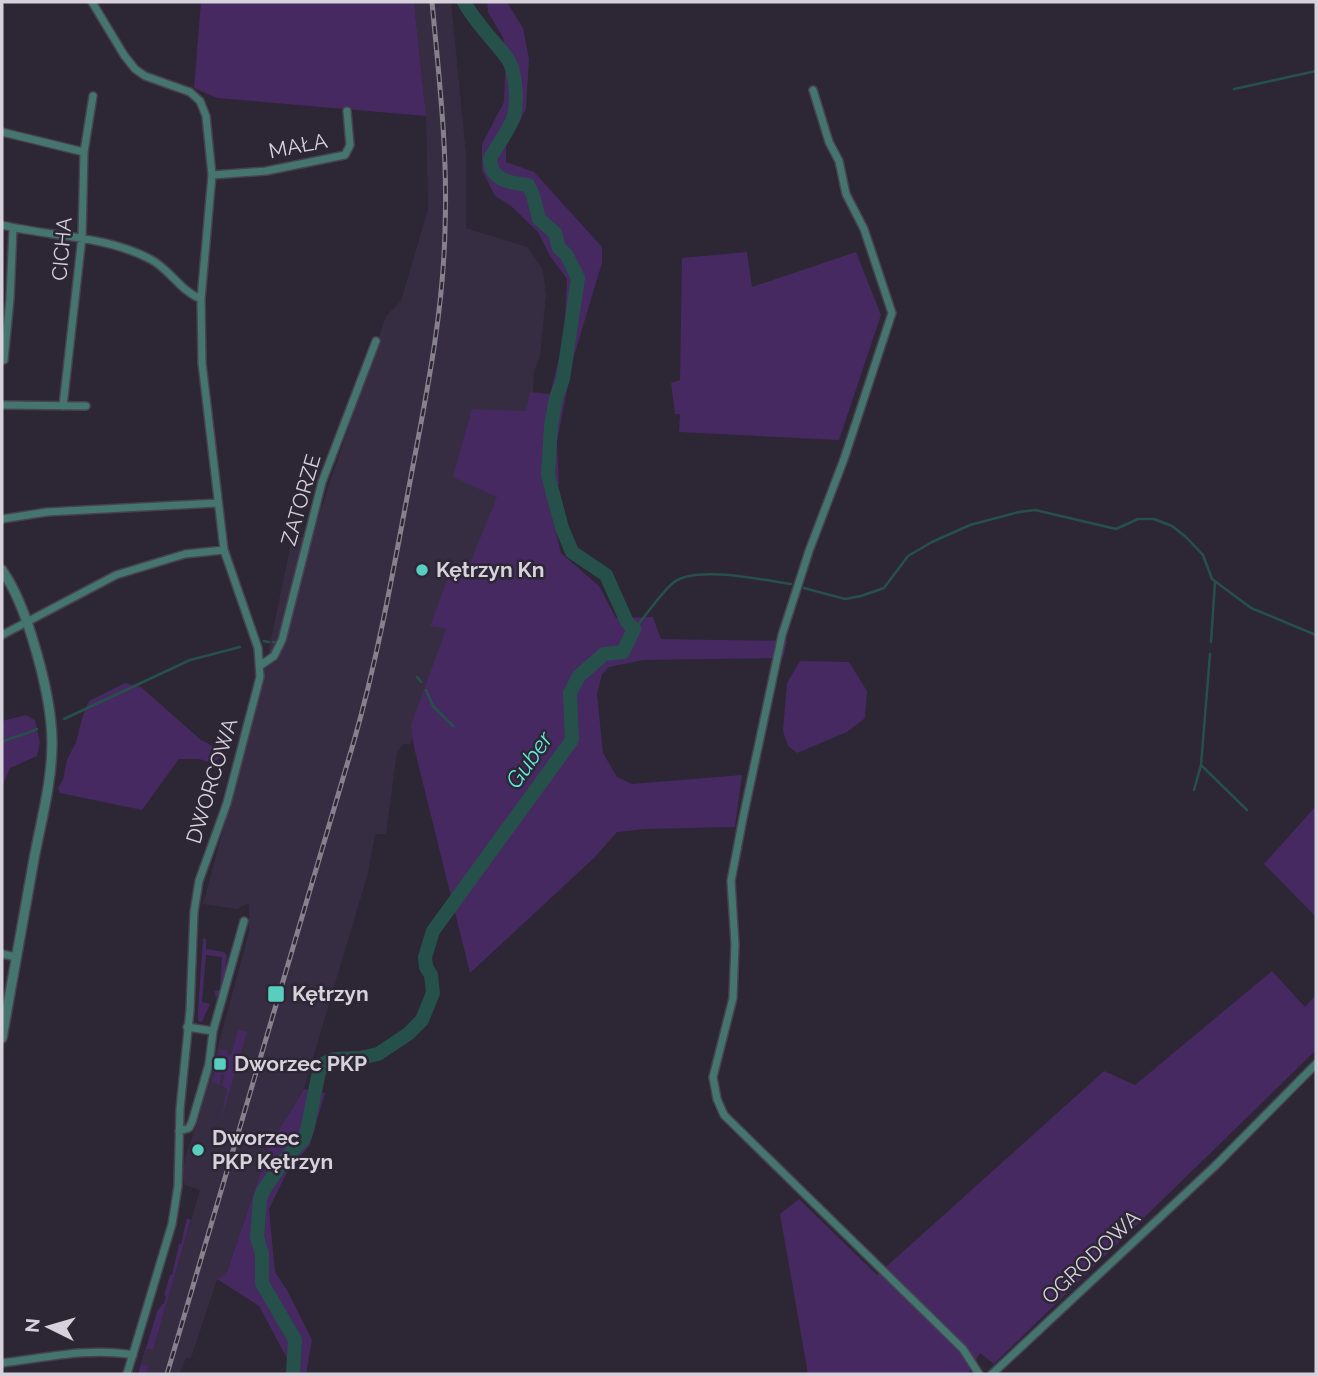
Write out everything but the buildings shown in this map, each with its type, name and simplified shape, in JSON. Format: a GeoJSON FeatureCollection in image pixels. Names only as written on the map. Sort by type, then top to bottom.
{"type":"FeatureCollection","features":[{"type":"Feature","properties":{"kind":"street","name":"DWORCOWA"},"geometry":{"type":"LineString","coordinates":[[92,2],[135,69],[145,76],[186,90],[197,97],[206,116],[212,175],[201,299],[202,363],[224,550],[258,648],[261,665],[227,803],[199,881],[194,912],[193,959],[179,1131],[178,1186],[174,1214],[127,1374]]}},
{"type":"Feature","properties":{"kind":"street"},"geometry":{"type":"LineString","coordinates":[[813,90],[829,142],[839,161],[846,194],[864,229],[892,313],[782,635],[731,881],[735,944],[733,998],[713,1077],[717,1099],[724,1115],[963,1349],[979,1374]]}},
{"type":"Feature","properties":{"kind":"street","name":"CICHA"},"geometry":{"type":"LineString","coordinates":[[63,406],[82,237],[84,152],[93,96]]}},
{"type":"Feature","properties":{"kind":"street","name":"MAŁA"},"geometry":{"type":"LineString","coordinates":[[212,175],[266,171],[345,155],[350,145],[347,111]]}},
{"type":"Feature","properties":{"kind":"street"},"geometry":{"type":"LineString","coordinates":[[2,132],[84,152]]}},
{"type":"Feature","properties":{"kind":"street"},"geometry":{"type":"LineString","coordinates":[[2,225],[82,237],[152,259],[166,269],[189,294],[201,299]]}},
{"type":"Feature","properties":{"kind":"street"},"geometry":{"type":"LineString","coordinates":[[4,360],[13,228]]}},
{"type":"Feature","properties":{"kind":"street","name":"ZATORZE"},"geometry":{"type":"LineString","coordinates":[[261,665],[274,656],[282,640],[322,482],[376,341]]}},
{"type":"Feature","properties":{"kind":"street"},"geometry":{"type":"LineString","coordinates":[[4,405],[86,406]]}},
{"type":"Feature","properties":{"kind":"street"},"geometry":{"type":"LineString","coordinates":[[2,519],[72,510],[218,503]]}},
{"type":"Feature","properties":{"kind":"street"},"geometry":{"type":"LineString","coordinates":[[2,635],[116,575],[184,554],[224,550]]}},
{"type":"Feature","properties":{"kind":"street"},"geometry":{"type":"LineString","coordinates":[[2,570],[15,593],[26,622],[48,705],[52,745],[44,808],[2,1038]]}},
{"type":"Feature","properties":{"kind":"street"},"geometry":{"type":"LineString","coordinates":[[179,1131],[189,1128],[192,1122],[209,1065],[213,1031],[244,921]]}},
{"type":"Feature","properties":{"kind":"street"},"geometry":{"type":"LineString","coordinates":[[2,954],[16,957]]}},
{"type":"Feature","properties":{"kind":"street"},"geometry":{"type":"LineString","coordinates":[[187,1027],[213,1031]]}},
{"type":"Feature","properties":{"kind":"street","name":"OGRODOWA"},"geometry":{"type":"LineString","coordinates":[[992,1374],[1215,1166],[1316,1064]]}},
{"type":"Feature","properties":{"kind":"street"},"geometry":{"type":"LineString","coordinates":[[2,1363],[80,1353],[120,1352],[133,1355]]}},
{"type":"Feature","properties":{"kind":"shaded area"},"geometry":{"type":"Polygon","coordinates":[[[201,2],[414,2],[426,116],[217,98],[194,88],[201,2]]]}},
{"type":"Feature","properties":{"kind":"shaded area"},"geometry":{"type":"Polygon","coordinates":[[[414,2],[451,2],[466,154],[466,228],[527,247],[543,270],[546,295],[540,356],[534,371],[529,470],[410,744],[403,744],[397,752],[386,834],[375,834],[368,873],[304,1088],[270,1144],[226,1275],[217,1280],[191,1358],[186,1358],[179,1374],[146,1374],[149,1367],[142,1365],[147,1349],[153,1350],[200,1190],[185,1185],[182,1174],[249,932],[249,903],[237,909],[203,904],[260,693],[292,538],[312,536],[386,316],[401,301],[428,209],[426,116],[414,2]]]}},
{"type":"Feature","properties":{"kind":"shaded area"},"geometry":{"type":"Polygon","coordinates":[[[487,2],[507,2],[523,28],[529,59],[526,109],[506,139],[506,162],[534,172],[602,247],[602,263],[573,359],[557,442],[559,484],[545,489],[561,553],[599,586],[616,618],[653,617],[661,639],[787,641],[783,658],[643,660],[609,667],[602,674],[597,694],[603,753],[617,777],[632,784],[742,775],[735,827],[617,832],[594,858],[470,973],[414,747],[411,725],[446,629],[430,626],[452,567],[466,573],[497,497],[453,477],[472,409],[526,411],[530,392],[550,394],[564,338],[567,279],[550,256],[538,232],[511,206],[495,196],[482,170],[482,144],[504,102],[506,53],[503,38],[488,12],[487,2]]]}},
{"type":"Feature","properties":{"kind":"shaded area"},"geometry":{"type":"Polygon","coordinates":[[[747,252],[752,287],[856,252],[881,315],[839,440],[679,432],[680,414],[675,414],[671,383],[680,380],[682,258],[747,252]]]}},
{"type":"Feature","properties":{"kind":"shaded area"},"geometry":{"type":"Polygon","coordinates":[[[800,661],[849,662],[867,691],[865,718],[847,732],[797,753],[788,746],[783,731],[787,683],[800,661]]]}},
{"type":"Feature","properties":{"kind":"shaded area"},"geometry":{"type":"Polygon","coordinates":[[[125,683],[141,687],[201,740],[218,749],[221,757],[212,763],[199,759],[179,759],[142,810],[60,793],[58,788],[89,701],[125,683]]]}},
{"type":"Feature","properties":{"kind":"shaded area"},"geometry":{"type":"Polygon","coordinates":[[[26,715],[35,720],[40,743],[37,756],[10,768],[2,787],[2,721],[26,715]]]}},
{"type":"Feature","properties":{"kind":"shaded area"},"geometry":{"type":"Polygon","coordinates":[[[1316,806],[1316,917],[1264,864],[1316,806]]]}},
{"type":"Feature","properties":{"kind":"shaded area"},"geometry":{"type":"Polygon","coordinates":[[[203,938],[206,939],[206,949],[224,952],[227,956],[223,984],[219,994],[216,998],[214,991],[220,990],[222,957],[206,955],[202,1002],[210,1004],[202,1022],[198,1021],[198,1010],[203,938]]]}},
{"type":"Feature","properties":{"kind":"shaded area"},"geometry":{"type":"Polygon","coordinates":[[[1272,971],[1305,1007],[1316,995],[1316,1050],[994,1364],[980,1353],[968,1374],[808,1374],[780,1214],[799,1199],[877,1275],[1104,1071],[1135,1085],[1272,971]]]}},
{"type":"Feature","properties":{"kind":"shaded area"},"geometry":{"type":"Polygon","coordinates":[[[238,1030],[247,1032],[221,1120],[227,1089],[222,1086],[225,1074],[221,1074],[220,1085],[212,1082],[216,1067],[221,1067],[219,1050],[228,1050],[227,1054],[231,1055],[238,1030]]]}},
{"type":"Feature","properties":{"kind":"shaded area"},"geometry":{"type":"Polygon","coordinates":[[[304,1089],[325,1093],[310,1145],[287,1172],[269,1209],[275,1272],[312,1340],[306,1374],[286,1374],[289,1362],[259,1306],[217,1279],[226,1275],[270,1144],[304,1089]]]}},
{"type":"Feature","properties":{"kind":"shaded area"},"geometry":{"type":"Polygon","coordinates":[[[187,1218],[191,1220],[153,1350],[147,1349],[142,1364],[149,1367],[146,1374],[138,1374],[157,1312],[164,1304],[164,1295],[187,1218]]]}},
{"type":"Feature","properties":{"kind":"waterway","name":"Guber"},"geometry":{"type":"LineString","coordinates":[[293,1374],[295,1340],[262,1283],[262,1254],[257,1237],[263,1191],[284,1160],[303,1140],[319,1072],[325,1063],[334,1059],[378,1054],[408,1034],[422,1020],[433,993],[425,957],[433,931],[572,740],[570,693],[579,676],[604,654],[623,652],[634,629],[627,622],[606,575],[572,552],[562,528],[548,475],[551,426],[563,379],[578,278],[566,254],[559,248],[555,233],[539,219],[528,185],[502,179],[493,172],[490,159],[514,116],[514,78],[507,58],[464,2]]}},
{"type":"Feature","properties":{"kind":"waterway"},"geometry":{"type":"LineString","coordinates":[[1234,89],[1316,71]]}},
{"type":"Feature","properties":{"kind":"waterway"},"geometry":{"type":"LineString","coordinates":[[804,588],[845,599],[884,588],[908,556],[932,542],[970,525],[1019,512],[1035,510],[1116,529],[1138,519],[1154,519],[1172,526],[1186,537],[1203,555],[1212,579],[1251,608],[1316,635]]}},
{"type":"Feature","properties":{"kind":"waterway"},"geometry":{"type":"LineString","coordinates":[[634,629],[668,588],[683,578],[712,574],[791,584]]}},
{"type":"Feature","properties":{"kind":"waterway"},"geometry":{"type":"LineString","coordinates":[[1211,642],[1215,582]]}},
{"type":"Feature","properties":{"kind":"waterway"},"geometry":{"type":"LineString","coordinates":[[264,641],[269,642]]}},
{"type":"Feature","properties":{"kind":"waterway"},"geometry":{"type":"LineString","coordinates":[[64,719],[190,660],[240,647]]}},
{"type":"Feature","properties":{"kind":"waterway"},"geometry":{"type":"LineString","coordinates":[[1194,790],[1201,765],[1210,654]]}},
{"type":"Feature","properties":{"kind":"waterway"},"geometry":{"type":"LineString","coordinates":[[417,677],[421,682]]}},
{"type":"Feature","properties":{"kind":"waterway"},"geometry":{"type":"LineString","coordinates":[[426,690],[433,706],[453,726]]}},
{"type":"Feature","properties":{"kind":"waterway"},"geometry":{"type":"LineString","coordinates":[[2,742],[37,729]]}},
{"type":"Feature","properties":{"kind":"waterway"},"geometry":{"type":"LineString","coordinates":[[1202,766],[1247,810]]}},
{"type":"Feature","properties":{"kind":"railway"},"geometry":{"type":"LineString","coordinates":[[167,1374],[354,741],[391,583],[432,359],[444,262],[444,144],[432,2]]}},
{"type":"Feature","properties":{"kind":"place","name":"Kętrzyn Kn"},"geometry":{"type":"Point","coordinates":[422,570]}},
{"type":"Feature","properties":{"kind":"place","name":"Kętrzyn"},"geometry":{"type":"Point","coordinates":[276,994]}},
{"type":"Feature","properties":{"kind":"place","name":"Dworzec PKP"},"geometry":{"type":"Point","coordinates":[220,1064]}},
{"type":"Feature","properties":{"kind":"place","name":"Dworzec PKP Kętrzyn"},"geometry":{"type":"Point","coordinates":[198,1150]}}]}
